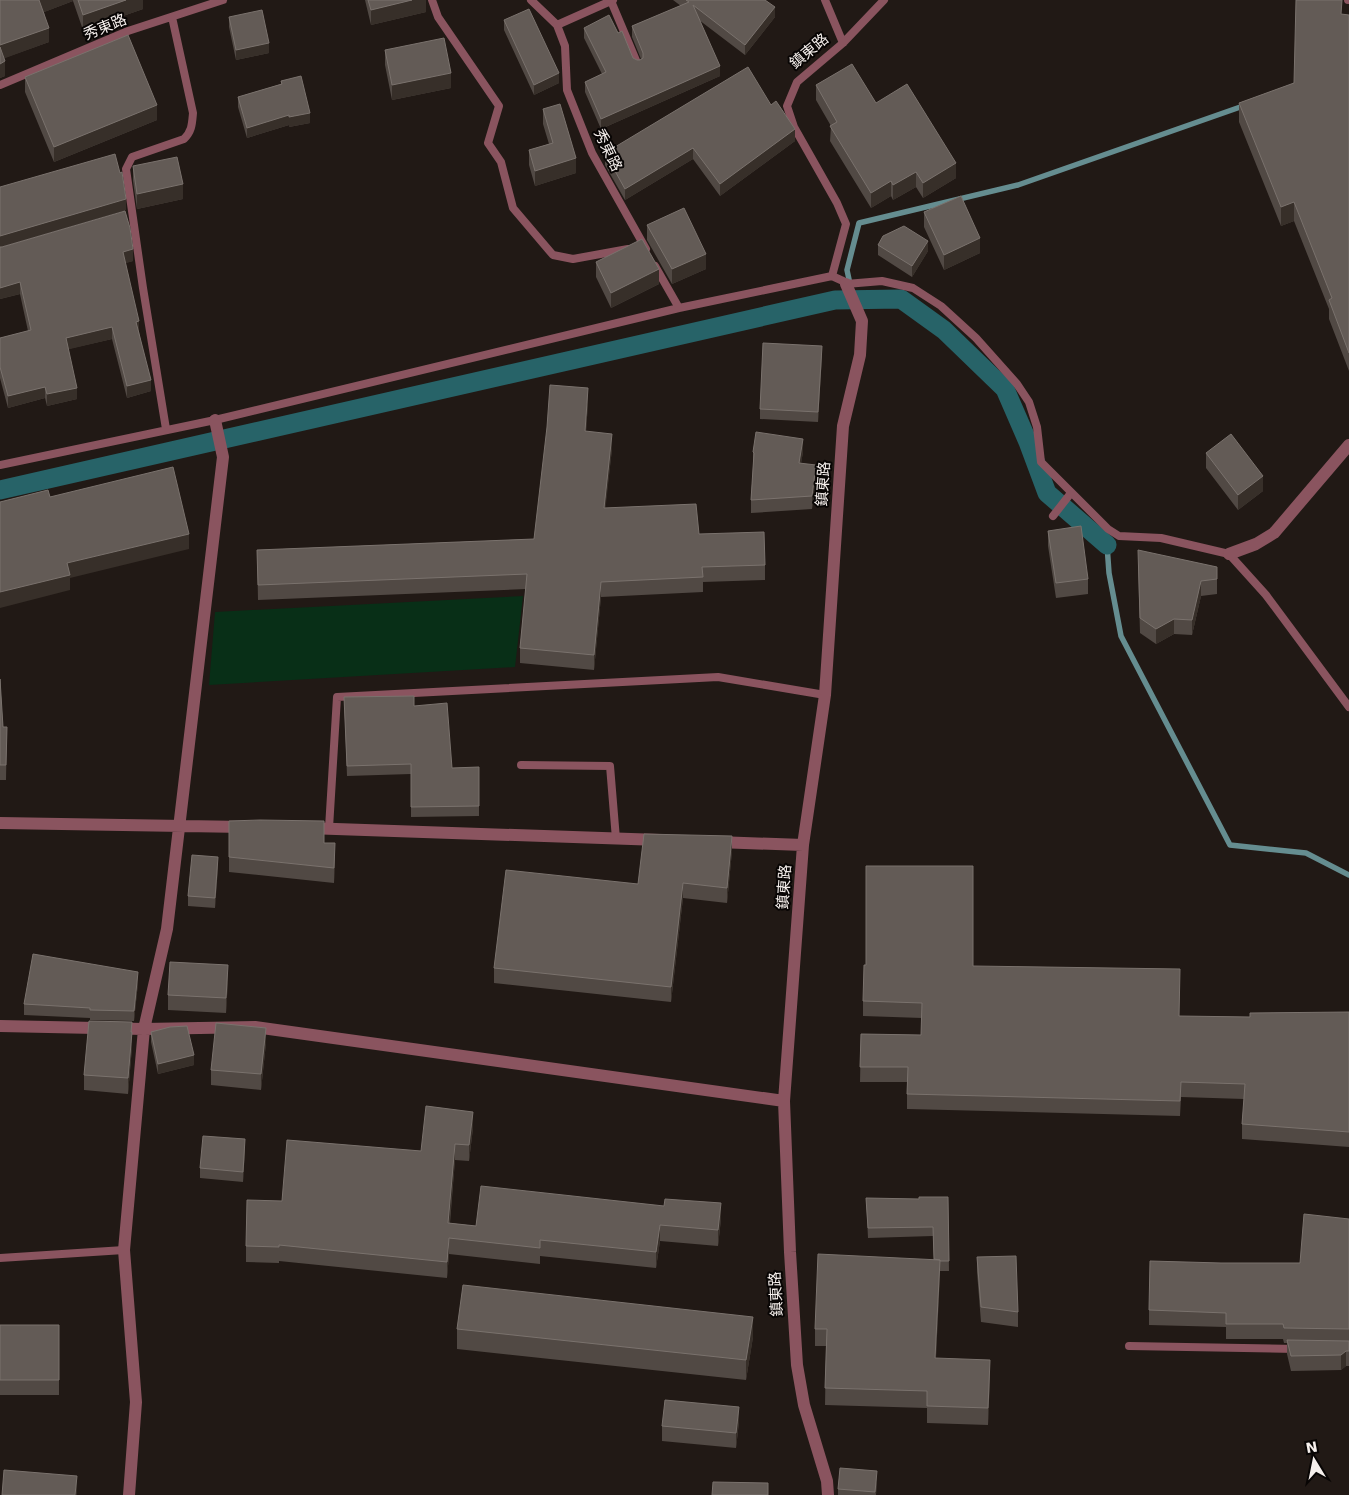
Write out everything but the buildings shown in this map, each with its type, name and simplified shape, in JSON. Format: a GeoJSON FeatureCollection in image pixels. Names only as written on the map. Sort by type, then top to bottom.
{"type":"FeatureCollection","features":[{"type":"Feature","properties":{"kind":"street","name":"鎮東路"},"geometry":{"type":"LineString","coordinates":[[828,1495],[827,1481],[804,1405],[796,1365],[784,1101],[803,845],[825,694],[843,426],[860,355],[862,321],[846,284]]}},
{"type":"Feature","properties":{"kind":"street"},"geometry":{"type":"LineString","coordinates":[[129,1495],[136,1402],[124,1250],[144,1029],[168,929],[223,458],[215,420]]}},
{"type":"Feature","properties":{"kind":"street"},"geometry":{"type":"LineString","coordinates":[[1229,554],[1256,544],[1274,532],[1349,445]]}},
{"type":"Feature","properties":{"kind":"street"},"geometry":{"type":"LineString","coordinates":[[0,823],[259,827]]}},
{"type":"Feature","properties":{"kind":"street"},"geometry":{"type":"LineString","coordinates":[[299,828],[675,841]]}},
{"type":"Feature","properties":{"kind":"street"},"geometry":{"type":"LineString","coordinates":[[705,842],[803,845]]}},
{"type":"Feature","properties":{"kind":"street"},"geometry":{"type":"LineString","coordinates":[[0,1026],[144,1029],[255,1028],[784,1101]]}},
{"type":"Feature","properties":{"kind":"lane","name":"秀東路"},"geometry":{"type":"LineString","coordinates":[[0,85],[128,31],[222,0]]}},
{"type":"Feature","properties":{"kind":"lane"},"geometry":{"type":"LineString","coordinates":[[432,0],[438,17],[499,106],[488,143],[501,162],[513,208],[553,255],[573,259],[644,246]]}},
{"type":"Feature","properties":{"kind":"lane","name":"秀東路"},"geometry":{"type":"LineString","coordinates":[[531,0],[557,25],[565,46],[567,90],[592,153],[649,254]]}},
{"type":"Feature","properties":{"kind":"lane"},"geometry":{"type":"LineString","coordinates":[[557,25],[612,0],[638,64]]}},
{"type":"Feature","properties":{"kind":"lane"},"geometry":{"type":"LineString","coordinates":[[825,0],[843,43]]}},
{"type":"Feature","properties":{"kind":"lane","name":"鎮東路"},"geometry":{"type":"LineString","coordinates":[[832,276],[846,224],[837,203],[794,127],[787,106],[797,82],[843,43],[884,0]]}},
{"type":"Feature","properties":{"kind":"lane"},"geometry":{"type":"LineString","coordinates":[[166,429],[126,169],[132,157],[184,139],[189,134],[192,126],[193,113],[172,17]]}},
{"type":"Feature","properties":{"kind":"lane"},"geometry":{"type":"LineString","coordinates":[[122,217],[132,214]]}},
{"type":"Feature","properties":{"kind":"lane"},"geometry":{"type":"LineString","coordinates":[[653,262],[679,308]]}},
{"type":"Feature","properties":{"kind":"lane"},"geometry":{"type":"LineString","coordinates":[[0,465],[215,420],[679,308],[832,276],[846,284],[882,281],[913,288],[941,306],[976,338],[1017,384],[1029,402],[1037,427],[1042,462],[1108,529],[1119,536],[1160,538],[1229,554],[1266,595],[1349,707]]}},
{"type":"Feature","properties":{"kind":"lane"},"geometry":{"type":"LineString","coordinates":[[1053,516],[1071,493]]}},
{"type":"Feature","properties":{"kind":"lane"},"geometry":{"type":"LineString","coordinates":[[329,828],[337,697],[718,677],[825,694]]}},
{"type":"Feature","properties":{"kind":"lane"},"geometry":{"type":"LineString","coordinates":[[521,764],[610,766],[616,839]]}},
{"type":"Feature","properties":{"kind":"lane"},"geometry":{"type":"LineString","coordinates":[[0,1258],[124,1250]]}},
{"type":"Feature","properties":{"kind":"lane"},"geometry":{"type":"LineString","coordinates":[[1129,1346],[1309,1349]]}},
{"type":"Feature","properties":{"kind":"green space"},"geometry":{"type":"Polygon","coordinates":[[[523,596],[515,667],[209,685],[215,612],[523,596]]]}},
{"type":"Feature","properties":{"kind":"waterway"},"geometry":{"type":"LineString","coordinates":[[850,284],[847,270],[859,223],[1018,185],[1246,105]]}},
{"type":"Feature","properties":{"kind":"waterway"},"geometry":{"type":"LineString","coordinates":[[0,490],[835,300],[901,299],[944,330],[1005,389],[1047,493],[1107,545]]}},
{"type":"Feature","properties":{"kind":"waterway"},"geometry":{"type":"LineString","coordinates":[[1107,545],[1109,573],[1121,636],[1230,845],[1306,853],[1349,875]]}}]}
